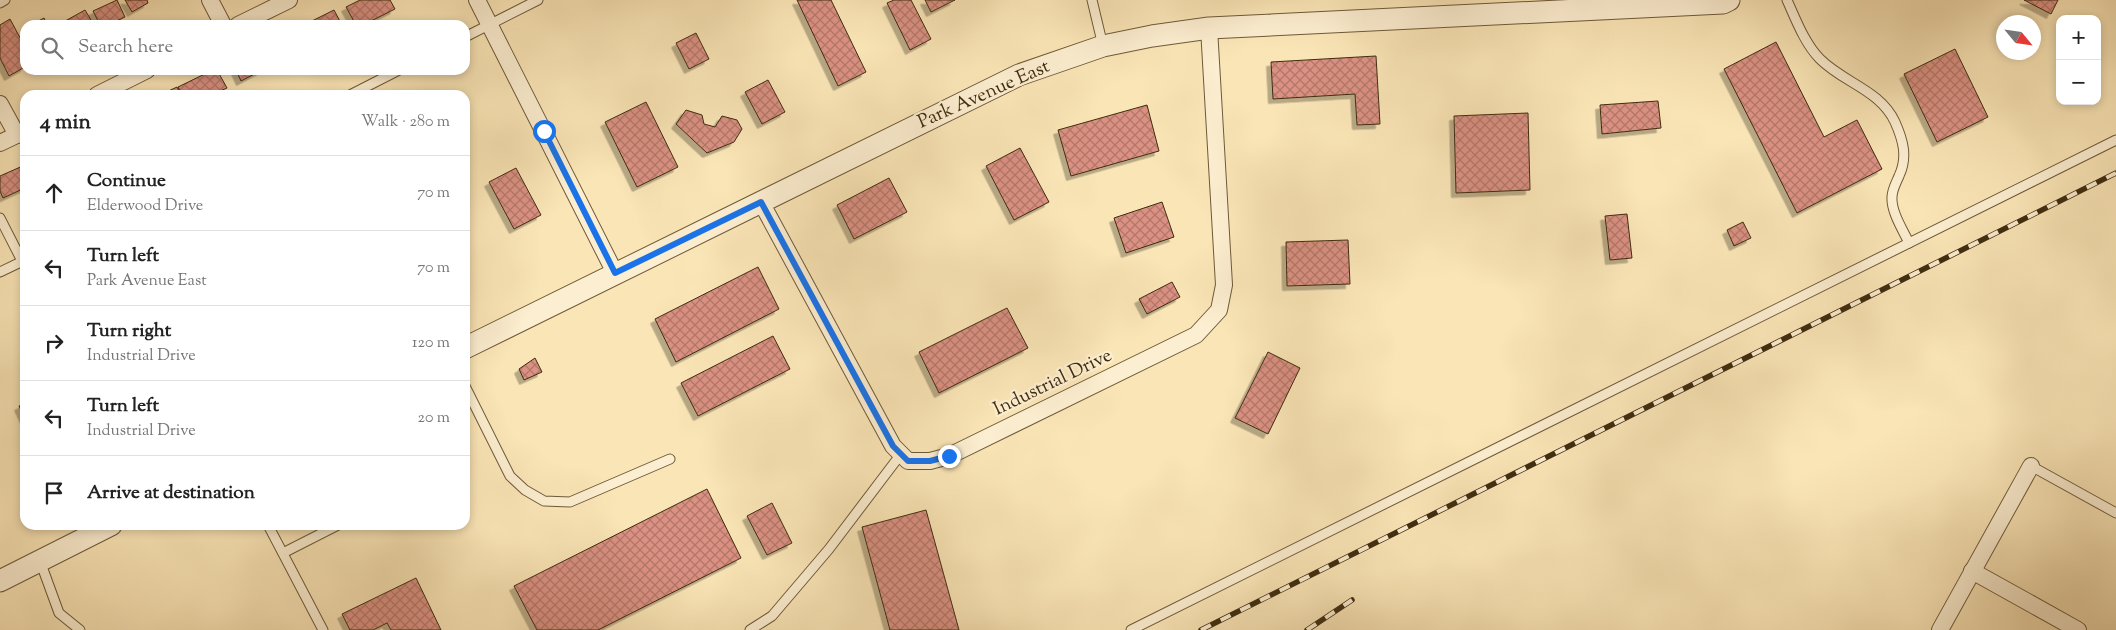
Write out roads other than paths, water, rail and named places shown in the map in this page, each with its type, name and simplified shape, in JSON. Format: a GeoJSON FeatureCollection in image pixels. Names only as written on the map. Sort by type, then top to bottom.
{"type":"FeatureCollection","features":[{"type":"Feature","properties":{"kind":"street"},"geometry":{"type":"LineString","coordinates":[[210,0],[220,20]]}},
{"type":"Feature","properties":{"kind":"street"},"geometry":{"type":"LineString","coordinates":[[248,20],[289,0]]}},
{"type":"Feature","properties":{"kind":"street"},"geometry":{"type":"LineString","coordinates":[[477,0],[615,273]]}},
{"type":"Feature","properties":{"kind":"street","name":"Park Avenue East"},"geometry":{"type":"LineString","coordinates":[[470,346],[1019,75],[1103,46],[1152,36],[1209,28],[1723,3],[1729,0]]}},
{"type":"Feature","properties":{"kind":"street","name":"Industrial Drive"},"geometry":{"type":"LineString","coordinates":[[901,454],[908,461],[930,461],[949,456],[1196,335],[1219,310],[1224,285],[1209,28]]}},
{"type":"Feature","properties":{"kind":"street"},"geometry":{"type":"LineString","coordinates":[[107,90],[137,75]]}},
{"type":"Feature","properties":{"kind":"street"},"geometry":{"type":"LineString","coordinates":[[0,104],[20,132]]}},
{"type":"Feature","properties":{"kind":"street"},"geometry":{"type":"LineString","coordinates":[[0,143],[20,133]]}},
{"type":"Feature","properties":{"kind":"street"},"geometry":{"type":"LineString","coordinates":[[761,202],[893,446],[901,454]]}},
{"type":"Feature","properties":{"kind":"street"},"geometry":{"type":"LineString","coordinates":[[1940,630],[2031,466]]}},
{"type":"Feature","properties":{"kind":"street"},"geometry":{"type":"LineString","coordinates":[[0,581],[101,530]]}},
{"type":"Feature","properties":{"kind":"street"},"geometry":{"type":"LineString","coordinates":[[1972,571],[2078,630]]}},
{"type":"Feature","properties":{"kind":"lane"},"geometry":{"type":"LineString","coordinates":[[0,3],[6,0]]}},
{"type":"Feature","properties":{"kind":"lane"},"geometry":{"type":"LineString","coordinates":[[470,34],[538,0]]}},
{"type":"Feature","properties":{"kind":"lane"},"geometry":{"type":"LineString","coordinates":[[1092,0],[1103,46]]}},
{"type":"Feature","properties":{"kind":"lane"},"geometry":{"type":"LineString","coordinates":[[1787,0],[1799,27],[1820,59],[1840,76],[1883,102],[1894,120],[1904,146],[1904,166],[1891,195],[1892,203],[1909,243]]}},
{"type":"Feature","properties":{"kind":"lane"},"geometry":{"type":"LineString","coordinates":[[360,90],[389,75]]}},
{"type":"Feature","properties":{"kind":"lane"},"geometry":{"type":"LineString","coordinates":[[1131,630],[2116,140]]}},
{"type":"Feature","properties":{"kind":"lane"},"geometry":{"type":"LineString","coordinates":[[0,218],[20,255]]}},
{"type":"Feature","properties":{"kind":"lane"},"geometry":{"type":"LineString","coordinates":[[0,272],[20,262]]}},
{"type":"Feature","properties":{"kind":"lane"},"geometry":{"type":"LineString","coordinates":[[470,396],[510,476],[525,490],[544,501],[570,502],[670,458]]}},
{"type":"Feature","properties":{"kind":"lane"},"geometry":{"type":"LineString","coordinates":[[750,630],[772,616],[779,609],[829,549],[901,454]]}},
{"type":"Feature","properties":{"kind":"lane"},"geometry":{"type":"LineString","coordinates":[[2031,466],[2116,512]]}},
{"type":"Feature","properties":{"kind":"lane"},"geometry":{"type":"LineString","coordinates":[[271,530],[322,630]]}},
{"type":"Feature","properties":{"kind":"lane"},"geometry":{"type":"LineString","coordinates":[[283,553],[328,530]]}},
{"type":"Feature","properties":{"kind":"lane"},"geometry":{"type":"LineString","coordinates":[[40,560],[59,613],[80,630]]}},
{"type":"Feature","properties":{"kind":"railway"},"geometry":{"type":"LineString","coordinates":[[1201,630],[2116,173]]}},
{"type":"Feature","properties":{"kind":"railway"},"geometry":{"type":"LineString","coordinates":[[1307,630],[1352,600]]}}]}
